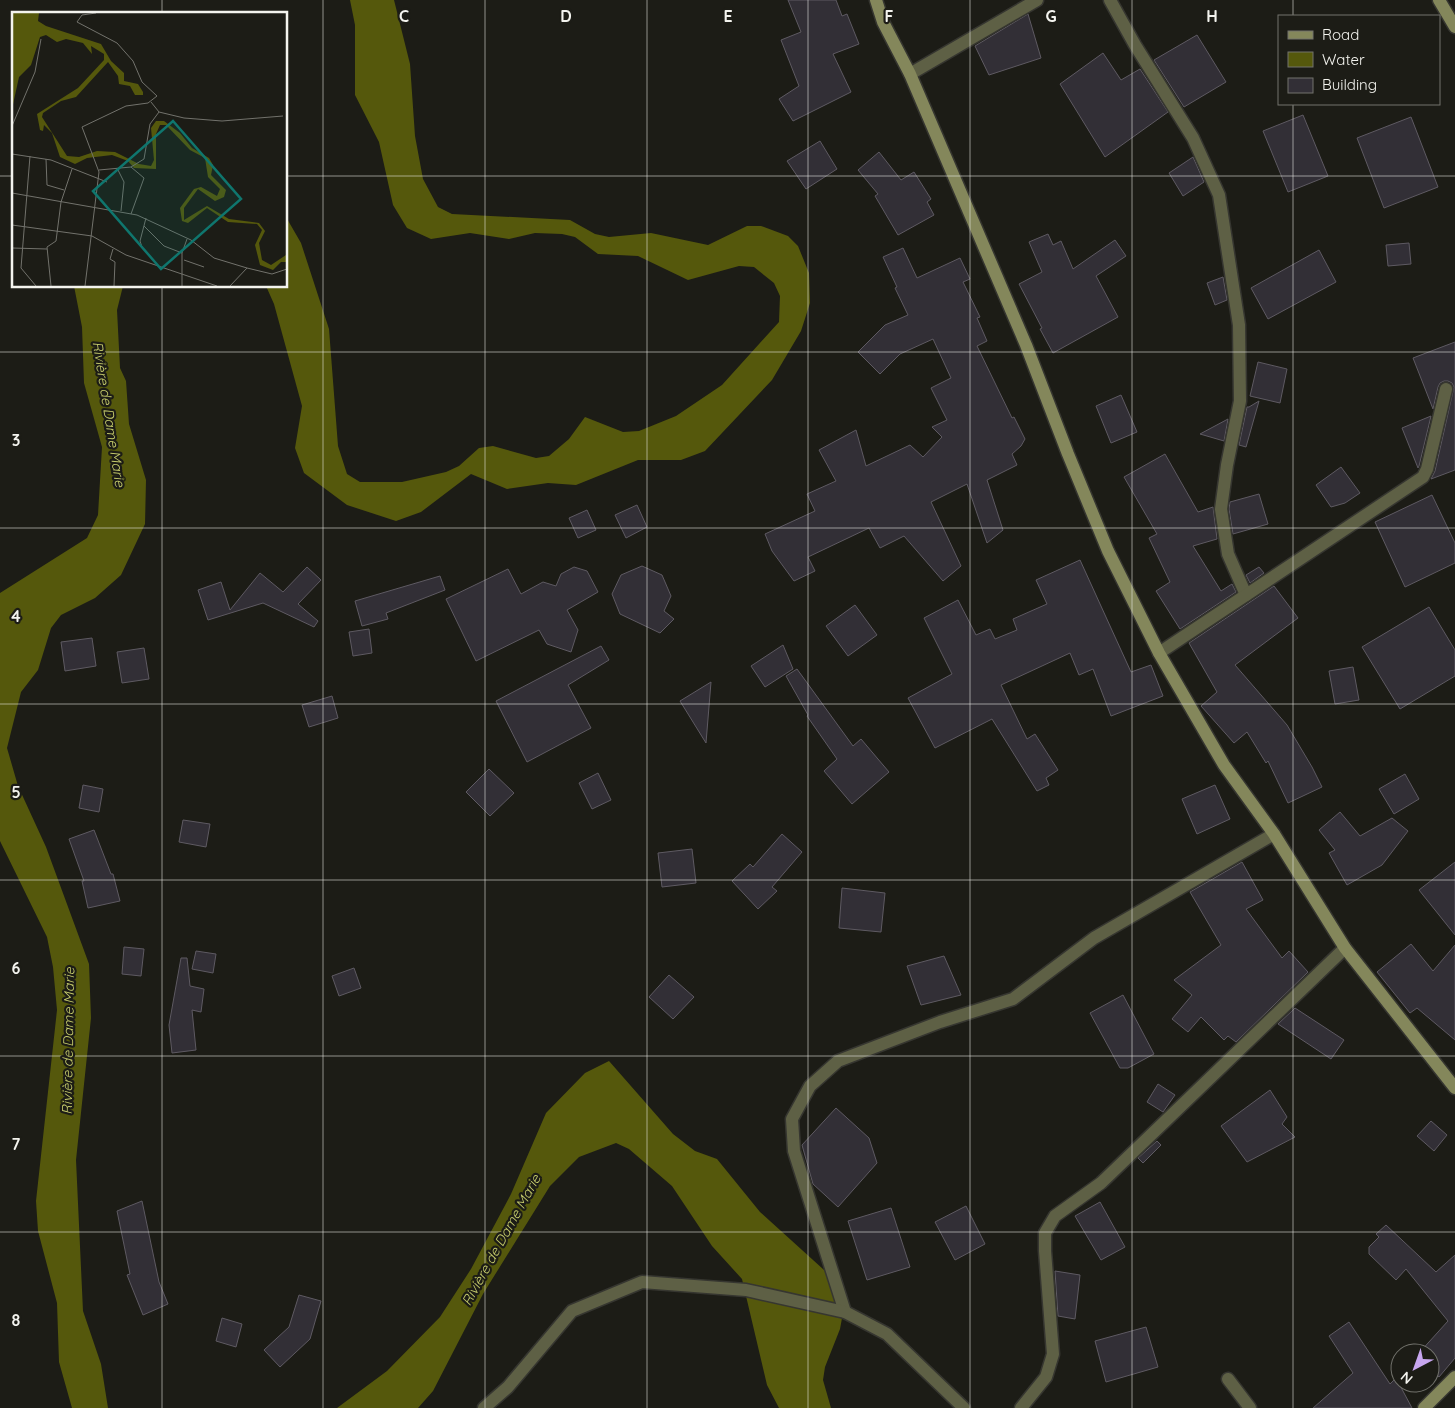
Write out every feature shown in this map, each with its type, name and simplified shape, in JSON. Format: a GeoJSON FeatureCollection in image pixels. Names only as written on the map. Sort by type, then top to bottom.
{"type":"FeatureCollection","features":[{"type":"Feature","properties":{"kind":"street"},"geometry":{"type":"LineString","coordinates":[[876,0],[883,22],[910,74],[1026,345],[1108,551],[1159,653],[1224,765],[1274,834],[1345,948],[1455,1088]]}},
{"type":"Feature","properties":{"kind":"street"},"geometry":{"type":"LineString","coordinates":[[910,74],[1037,0]]}},
{"type":"Feature","properties":{"kind":"street"},"geometry":{"type":"LineString","coordinates":[[1110,0],[1135,45],[1193,138],[1219,195],[1239,325],[1240,401],[1227,465],[1221,508],[1228,554],[1246,595]]}},
{"type":"Feature","properties":{"kind":"street"},"geometry":{"type":"LineString","coordinates":[[1439,0],[1455,26]]}},
{"type":"Feature","properties":{"kind":"street"},"geometry":{"type":"LineString","coordinates":[[1159,653],[1422,477],[1427,469],[1446,389]]}},
{"type":"Feature","properties":{"kind":"street"},"geometry":{"type":"LineString","coordinates":[[845,1312],[794,1151],[792,1119],[810,1086],[838,1061],[940,1022],[1013,999],[1094,938],[1274,834]]}},
{"type":"Feature","properties":{"kind":"street"},"geometry":{"type":"LineString","coordinates":[[1021,1408],[1046,1377],[1053,1354],[1045,1233],[1055,1216],[1101,1183],[1345,948]]}},
{"type":"Feature","properties":{"kind":"street"},"geometry":{"type":"LineString","coordinates":[[484,1408],[508,1387],[572,1312],[642,1282],[746,1290],[845,1312],[887,1334],[964,1408]]}},
{"type":"Feature","properties":{"kind":"street"},"geometry":{"type":"LineString","coordinates":[[1424,1408],[1455,1377]]}},
{"type":"Feature","properties":{"kind":"street"},"geometry":{"type":"LineString","coordinates":[[1228,1379],[1250,1408]]}},
{"type":"Feature","properties":{"kind":"water"},"geometry":{"type":"Polygon","coordinates":[[[350,0],[394,0],[410,64],[415,136],[423,179],[438,207],[452,214],[570,220],[595,234],[609,237],[651,233],[708,245],[747,226],[761,226],[788,236],[798,246],[809,273],[810,303],[801,331],[772,380],[705,451],[681,460],[638,460],[576,485],[548,483],[507,489],[471,474],[421,512],[396,521],[347,505],[304,473],[295,448],[302,406],[274,304],[267,288],[288,288],[288,220],[301,243],[329,329],[338,446],[347,474],[360,482],[402,482],[446,472],[459,466],[479,448],[493,446],[536,458],[549,456],[569,439],[585,417],[623,432],[639,431],[676,416],[722,385],[779,322],[780,296],[774,283],[754,267],[739,266],[688,280],[638,256],[598,254],[575,237],[562,234],[535,233],[509,239],[470,233],[431,239],[407,228],[393,205],[379,142],[355,95],[355,25],[350,0]]]}},
{"type":"Feature","properties":{"kind":"water","name":"Rivière de Dame Marie"},"geometry":{"type":"Polygon","coordinates":[[[74,288],[122,288],[117,310],[120,368],[126,381],[129,424],[146,480],[145,524],[121,575],[95,598],[61,615],[51,628],[38,670],[21,692],[7,748],[18,786],[46,847],[89,964],[91,1018],[76,1160],[83,1311],[101,1364],[108,1408],[72,1408],[59,1362],[57,1303],[38,1231],[36,1201],[57,1010],[53,967],[47,937],[0,841],[0,593],[87,538],[98,515],[102,447],[84,383],[82,327],[74,288]]]}},
{"type":"Feature","properties":{"kind":"water","name":"Rivière de Dame Marie"},"geometry":{"type":"Polygon","coordinates":[[[609,1061],[673,1134],[695,1151],[717,1159],[760,1212],[834,1279],[845,1302],[840,1329],[825,1367],[823,1380],[831,1408],[779,1408],[767,1385],[742,1279],[712,1246],[672,1186],[629,1149],[616,1143],[579,1157],[550,1186],[483,1294],[433,1391],[418,1408],[337,1408],[387,1371],[440,1317],[471,1269],[511,1194],[546,1113],[585,1073],[609,1061]]]}},
{"type":"Feature","properties":{"kind":"building"},"geometry":{"type":"Polygon","coordinates":[[[788,0],[836,0],[842,16],[847,14],[859,44],[833,54],[851,92],[793,121],[779,99],[799,86],[781,40],[801,32],[788,0]]]}},
{"type":"Feature","properties":{"kind":"building"},"geometry":{"type":"Polygon","coordinates":[[[1028,14],[1041,58],[989,75],[975,46],[1028,14]]]}},
{"type":"Feature","properties":{"kind":"building"},"geometry":{"type":"Polygon","coordinates":[[[1197,35],[1226,82],[1184,107],[1154,60],[1197,35]]]}},
{"type":"Feature","properties":{"kind":"building"},"geometry":{"type":"Polygon","coordinates":[[[1103,53],[1121,80],[1140,69],[1168,112],[1105,157],[1060,84],[1103,53]]]}},
{"type":"Feature","properties":{"kind":"building"},"geometry":{"type":"Polygon","coordinates":[[[1303,115],[1328,176],[1288,192],[1263,131],[1303,115]]]}},
{"type":"Feature","properties":{"kind":"building"},"geometry":{"type":"Polygon","coordinates":[[[1411,117],[1438,187],[1384,208],[1357,138],[1411,117]]]}},
{"type":"Feature","properties":{"kind":"building"},"geometry":{"type":"Polygon","coordinates":[[[820,141],[837,169],[806,189],[787,161],[820,141]]]}},
{"type":"Feature","properties":{"kind":"building"},"geometry":{"type":"Polygon","coordinates":[[[879,152],[901,180],[914,172],[931,199],[927,202],[934,215],[898,235],[875,196],[878,194],[858,170],[879,152]]]}},
{"type":"Feature","properties":{"kind":"building"},"geometry":{"type":"Polygon","coordinates":[[[1193,157],[1204,182],[1183,196],[1169,173],[1193,157]]]}},
{"type":"Feature","properties":{"kind":"building"},"geometry":{"type":"Polygon","coordinates":[[[1048,234],[1053,245],[1061,241],[1073,269],[1115,240],[1126,256],[1096,276],[1118,317],[1053,353],[1019,284],[1042,272],[1029,242],[1048,234]]]}},
{"type":"Feature","properties":{"kind":"building"},"geometry":{"type":"Polygon","coordinates":[[[1409,243],[1411,264],[1388,266],[1386,245],[1409,243]]]}},
{"type":"Feature","properties":{"kind":"building"},"geometry":{"type":"Polygon","coordinates":[[[903,248],[917,278],[960,258],[970,279],[963,282],[980,317],[977,318],[987,341],[977,346],[1012,418],[1014,417],[1025,439],[1021,446],[1012,454],[1017,465],[987,480],[1003,530],[987,543],[967,484],[931,502],[961,566],[943,581],[904,536],[880,548],[869,528],[808,557],[815,571],[794,581],[772,551],[765,534],[815,511],[807,494],[836,481],[819,450],[856,430],[866,466],[910,445],[923,457],[942,437],[932,427],[947,420],[931,388],[951,378],[933,339],[900,354],[880,374],[858,352],[885,325],[908,315],[883,257],[903,248]]]}},
{"type":"Feature","properties":{"kind":"building"},"geometry":{"type":"Polygon","coordinates":[[[1319,250],[1336,282],[1268,319],[1251,288],[1319,250]]]}},
{"type":"Feature","properties":{"kind":"building"},"geometry":{"type":"Polygon","coordinates":[[[1223,277],[1227,300],[1215,305],[1207,283],[1223,277]]]}},
{"type":"Feature","properties":{"kind":"building"},"geometry":{"type":"Polygon","coordinates":[[[1455,342],[1455,470],[1431,479],[1435,471],[1454,387],[1448,381],[1440,383],[1433,409],[1413,358],[1455,342]]]}},
{"type":"Feature","properties":{"kind":"building"},"geometry":{"type":"Polygon","coordinates":[[[1258,362],[1287,369],[1280,403],[1250,396],[1258,362]]]}},
{"type":"Feature","properties":{"kind":"building"},"geometry":{"type":"Polygon","coordinates":[[[1121,395],[1137,432],[1111,443],[1096,406],[1121,395]]]}},
{"type":"Feature","properties":{"kind":"building"},"geometry":{"type":"Polygon","coordinates":[[[1259,401],[1246,447],[1239,445],[1247,407],[1259,401]]]}},
{"type":"Feature","properties":{"kind":"building"},"geometry":{"type":"Polygon","coordinates":[[[1431,416],[1419,466],[1418,468],[1402,428],[1431,416]]]}},
{"type":"Feature","properties":{"kind":"building"},"geometry":{"type":"Polygon","coordinates":[[[1228,419],[1224,441],[1200,434],[1228,419]]]}},
{"type":"Feature","properties":{"kind":"building"},"geometry":{"type":"Polygon","coordinates":[[[1165,454],[1198,512],[1213,507],[1217,539],[1193,546],[1221,591],[1232,584],[1236,592],[1180,629],[1156,591],[1170,582],[1149,538],[1157,534],[1124,477],[1165,454]]]}},
{"type":"Feature","properties":{"kind":"building"},"geometry":{"type":"Polygon","coordinates":[[[1341,467],[1360,493],[1345,503],[1331,507],[1316,485],[1341,467]]]}},
{"type":"Feature","properties":{"kind":"building"},"geometry":{"type":"Polygon","coordinates":[[[1259,494],[1268,524],[1233,534],[1229,509],[1230,502],[1259,494]]]}},
{"type":"Feature","properties":{"kind":"building"},"geometry":{"type":"Polygon","coordinates":[[[1432,495],[1455,543],[1455,563],[1405,587],[1375,522],[1432,495]]]}},
{"type":"Feature","properties":{"kind":"building"},"geometry":{"type":"Polygon","coordinates":[[[637,505],[647,527],[626,538],[615,515],[637,505]]]}},
{"type":"Feature","properties":{"kind":"building"},"geometry":{"type":"Polygon","coordinates":[[[587,510],[596,530],[578,538],[569,518],[587,510]]]}},
{"type":"Feature","properties":{"kind":"building"},"geometry":{"type":"Polygon","coordinates":[[[1080,560],[1131,672],[1151,665],[1163,696],[1111,716],[1093,669],[1079,675],[1070,653],[1001,685],[1027,739],[1035,734],[1058,770],[1046,778],[1049,785],[1037,791],[992,719],[935,748],[908,698],[952,674],[924,618],[958,600],[976,635],[990,629],[995,639],[1017,630],[1013,619],[1047,604],[1036,580],[1080,560]]]}},
{"type":"Feature","properties":{"kind":"building"},"geometry":{"type":"Polygon","coordinates":[[[642,566],[662,575],[671,596],[664,611],[674,619],[660,633],[620,614],[612,594],[621,575],[642,566]]]}},
{"type":"Feature","properties":{"kind":"building"},"geometry":{"type":"Polygon","coordinates":[[[307,567],[321,580],[298,604],[318,621],[314,627],[263,603],[208,620],[198,590],[221,582],[230,610],[260,573],[283,592],[307,567]]]}},
{"type":"Feature","properties":{"kind":"building"},"geometry":{"type":"Polygon","coordinates":[[[574,567],[587,571],[598,592],[567,610],[578,630],[571,652],[547,644],[539,630],[476,661],[446,599],[508,569],[521,594],[543,582],[556,586],[561,574],[574,567]]]}},
{"type":"Feature","properties":{"kind":"building"},"geometry":{"type":"Polygon","coordinates":[[[1259,567],[1264,573],[1250,583],[1246,575],[1259,567]]]}},
{"type":"Feature","properties":{"kind":"building"},"geometry":{"type":"Polygon","coordinates":[[[440,576],[445,590],[386,613],[388,619],[362,626],[355,601],[440,576]]]}},
{"type":"Feature","properties":{"kind":"building"},"geometry":{"type":"Polygon","coordinates":[[[1274,586],[1298,618],[1235,665],[1287,725],[1322,787],[1288,803],[1268,761],[1266,763],[1247,732],[1234,743],[1201,706],[1217,692],[1189,643],[1274,586]]]}},
{"type":"Feature","properties":{"kind":"building"},"geometry":{"type":"Polygon","coordinates":[[[855,605],[877,635],[848,656],[826,626],[855,605]]]}},
{"type":"Feature","properties":{"kind":"building"},"geometry":{"type":"Polygon","coordinates":[[[1429,607],[1455,650],[1455,676],[1400,709],[1362,647],[1429,607]]]}},
{"type":"Feature","properties":{"kind":"building"},"geometry":{"type":"Polygon","coordinates":[[[369,629],[372,653],[353,656],[349,632],[369,629]]]}},
{"type":"Feature","properties":{"kind":"building"},"geometry":{"type":"Polygon","coordinates":[[[92,638],[96,666],[65,671],[61,642],[92,638]]]}},
{"type":"Feature","properties":{"kind":"building"},"geometry":{"type":"Polygon","coordinates":[[[783,645],[793,669],[765,687],[751,666],[783,645]]]}},
{"type":"Feature","properties":{"kind":"building"},"geometry":{"type":"Polygon","coordinates":[[[601,646],[609,660],[568,685],[591,728],[527,762],[496,701],[601,646]]]}},
{"type":"Feature","properties":{"kind":"building"},"geometry":{"type":"Polygon","coordinates":[[[144,648],[149,679],[122,683],[117,652],[144,648]]]}},
{"type":"Feature","properties":{"kind":"building"},"geometry":{"type":"Polygon","coordinates":[[[1353,667],[1359,700],[1335,704],[1329,671],[1353,667]]]}},
{"type":"Feature","properties":{"kind":"building"},"geometry":{"type":"Polygon","coordinates":[[[797,669],[853,746],[861,739],[889,772],[852,804],[824,771],[837,759],[807,716],[786,676],[797,669]]]}},
{"type":"Feature","properties":{"kind":"building"},"geometry":{"type":"Polygon","coordinates":[[[711,682],[706,743],[680,701],[711,682]]]}},
{"type":"Feature","properties":{"kind":"building"},"geometry":{"type":"Polygon","coordinates":[[[332,696],[338,718],[309,727],[302,705],[332,696]]]}},
{"type":"Feature","properties":{"kind":"building"},"geometry":{"type":"Polygon","coordinates":[[[489,769],[514,793],[490,816],[466,792],[489,769]]]}},
{"type":"Feature","properties":{"kind":"building"},"geometry":{"type":"Polygon","coordinates":[[[598,773],[611,800],[592,809],[579,783],[598,773]]]}},
{"type":"Feature","properties":{"kind":"building"},"geometry":{"type":"Polygon","coordinates":[[[1405,774],[1419,799],[1394,814],[1379,789],[1405,774]]]}},
{"type":"Feature","properties":{"kind":"building"},"geometry":{"type":"Polygon","coordinates":[[[83,785],[103,789],[99,812],[79,808],[83,785]]]}},
{"type":"Feature","properties":{"kind":"building"},"geometry":{"type":"Polygon","coordinates":[[[1215,785],[1230,819],[1197,834],[1182,799],[1215,785]]]}},
{"type":"Feature","properties":{"kind":"building"},"geometry":{"type":"Polygon","coordinates":[[[1340,812],[1360,836],[1392,818],[1408,831],[1382,865],[1347,885],[1329,853],[1335,850],[1319,830],[1340,812]]]}},
{"type":"Feature","properties":{"kind":"building"},"geometry":{"type":"Polygon","coordinates":[[[183,820],[210,824],[206,847],[179,842],[183,820]]]}},
{"type":"Feature","properties":{"kind":"building"},"geometry":{"type":"Polygon","coordinates":[[[94,830],[111,874],[113,874],[120,901],[88,908],[82,881],[84,881],[69,839],[94,830]]]}},
{"type":"Feature","properties":{"kind":"building"},"geometry":{"type":"Polygon","coordinates":[[[782,834],[802,852],[772,887],[777,891],[758,909],[732,881],[750,864],[753,867],[782,834]]]}},
{"type":"Feature","properties":{"kind":"building"},"geometry":{"type":"Polygon","coordinates":[[[692,849],[696,883],[662,887],[658,853],[692,849]]]}},
{"type":"Feature","properties":{"kind":"building"},"geometry":{"type":"Polygon","coordinates":[[[1242,862],[1263,900],[1246,909],[1282,958],[1289,951],[1308,972],[1236,1042],[1228,1036],[1224,1040],[1201,1017],[1188,1032],[1172,1019],[1192,995],[1174,980],[1221,945],[1190,892],[1242,862]]]}},
{"type":"Feature","properties":{"kind":"building"},"geometry":{"type":"Polygon","coordinates":[[[1455,862],[1455,935],[1419,890],[1455,862]]]}},
{"type":"Feature","properties":{"kind":"building"},"geometry":{"type":"Polygon","coordinates":[[[842,888],[885,893],[881,932],[839,928],[842,888]]]}},
{"type":"Feature","properties":{"kind":"building"},"geometry":{"type":"Polygon","coordinates":[[[1411,944],[1433,971],[1455,945],[1455,1040],[1417,1008],[1410,1013],[1377,972],[1411,944]]]}},
{"type":"Feature","properties":{"kind":"building"},"geometry":{"type":"Polygon","coordinates":[[[124,947],[144,949],[141,976],[122,974],[124,947]]]}},
{"type":"Feature","properties":{"kind":"building"},"geometry":{"type":"Polygon","coordinates":[[[196,951],[216,954],[213,973],[192,969],[196,951]]]}},
{"type":"Feature","properties":{"kind":"building"},"geometry":{"type":"Polygon","coordinates":[[[944,956],[961,995],[921,1005],[907,966],[944,956]]]}},
{"type":"Feature","properties":{"kind":"building"},"geometry":{"type":"Polygon","coordinates":[[[181,958],[187,958],[190,986],[204,989],[201,1012],[192,1010],[196,1050],[172,1053],[169,1025],[181,958]]]}},
{"type":"Feature","properties":{"kind":"building"},"geometry":{"type":"Polygon","coordinates":[[[354,968],[361,988],[339,996],[332,976],[354,968]]]}},
{"type":"Feature","properties":{"kind":"building"},"geometry":{"type":"Polygon","coordinates":[[[669,975],[694,997],[673,1019],[649,997],[669,975]]]}},
{"type":"Feature","properties":{"kind":"building"},"geometry":{"type":"Polygon","coordinates":[[[1123,995],[1154,1054],[1128,1068],[1120,1068],[1090,1013],[1123,995]]]}},
{"type":"Feature","properties":{"kind":"building"},"geometry":{"type":"Polygon","coordinates":[[[1295,1008],[1344,1040],[1331,1059],[1278,1024],[1295,1008]]]}},
{"type":"Feature","properties":{"kind":"building"},"geometry":{"type":"Polygon","coordinates":[[[1158,1084],[1175,1095],[1163,1112],[1147,1102],[1158,1084]]]}},
{"type":"Feature","properties":{"kind":"building"},"geometry":{"type":"Polygon","coordinates":[[[1270,1090],[1287,1117],[1282,1124],[1295,1137],[1247,1162],[1221,1126],[1270,1090]]]}},
{"type":"Feature","properties":{"kind":"building"},"geometry":{"type":"Polygon","coordinates":[[[836,1108],[869,1138],[877,1163],[838,1207],[813,1184],[802,1145],[836,1108]]]}},
{"type":"Feature","properties":{"kind":"building"},"geometry":{"type":"Polygon","coordinates":[[[1431,1121],[1447,1135],[1434,1151],[1417,1136],[1431,1121]]]}},
{"type":"Feature","properties":{"kind":"building"},"geometry":{"type":"Polygon","coordinates":[[[1157,1141],[1161,1145],[1143,1163],[1138,1158],[1157,1141]]]}},
{"type":"Feature","properties":{"kind":"building"},"geometry":{"type":"Polygon","coordinates":[[[142,1201],[159,1282],[168,1304],[143,1315],[127,1275],[130,1274],[117,1211],[142,1201]]]}},
{"type":"Feature","properties":{"kind":"building"},"geometry":{"type":"Polygon","coordinates":[[[1100,1202],[1125,1247],[1101,1260],[1075,1216],[1100,1202]]]}},
{"type":"Feature","properties":{"kind":"building"},"geometry":{"type":"Polygon","coordinates":[[[966,1206],[985,1244],[955,1260],[935,1222],[966,1206]]]}},
{"type":"Feature","properties":{"kind":"building"},"geometry":{"type":"Polygon","coordinates":[[[891,1208],[910,1267],[867,1280],[848,1221],[891,1208]]]}},
{"type":"Feature","properties":{"kind":"building"},"geometry":{"type":"Polygon","coordinates":[[[1386,1225],[1436,1272],[1455,1255],[1455,1358],[1440,1376],[1440,1343],[1428,1343],[1448,1321],[1406,1269],[1396,1280],[1369,1254],[1369,1247],[1379,1237],[1376,1234],[1386,1225]]]}},
{"type":"Feature","properties":{"kind":"building"},"geometry":{"type":"Polygon","coordinates":[[[1055,1271],[1080,1275],[1075,1319],[1058,1316],[1055,1271]]]}},
{"type":"Feature","properties":{"kind":"building"},"geometry":{"type":"Polygon","coordinates":[[[299,1295],[321,1301],[310,1339],[280,1367],[264,1350],[289,1327],[299,1295]]]}},
{"type":"Feature","properties":{"kind":"building"},"geometry":{"type":"Polygon","coordinates":[[[222,1318],[242,1324],[236,1347],[216,1341],[222,1318]]]}},
{"type":"Feature","properties":{"kind":"building"},"geometry":{"type":"Polygon","coordinates":[[[1349,1322],[1390,1384],[1390,1393],[1404,1393],[1412,1408],[1313,1408],[1353,1373],[1329,1336],[1349,1322]]]}},
{"type":"Feature","properties":{"kind":"building"},"geometry":{"type":"Polygon","coordinates":[[[1146,1327],[1158,1367],[1106,1382],[1095,1341],[1146,1327]]]}}]}
